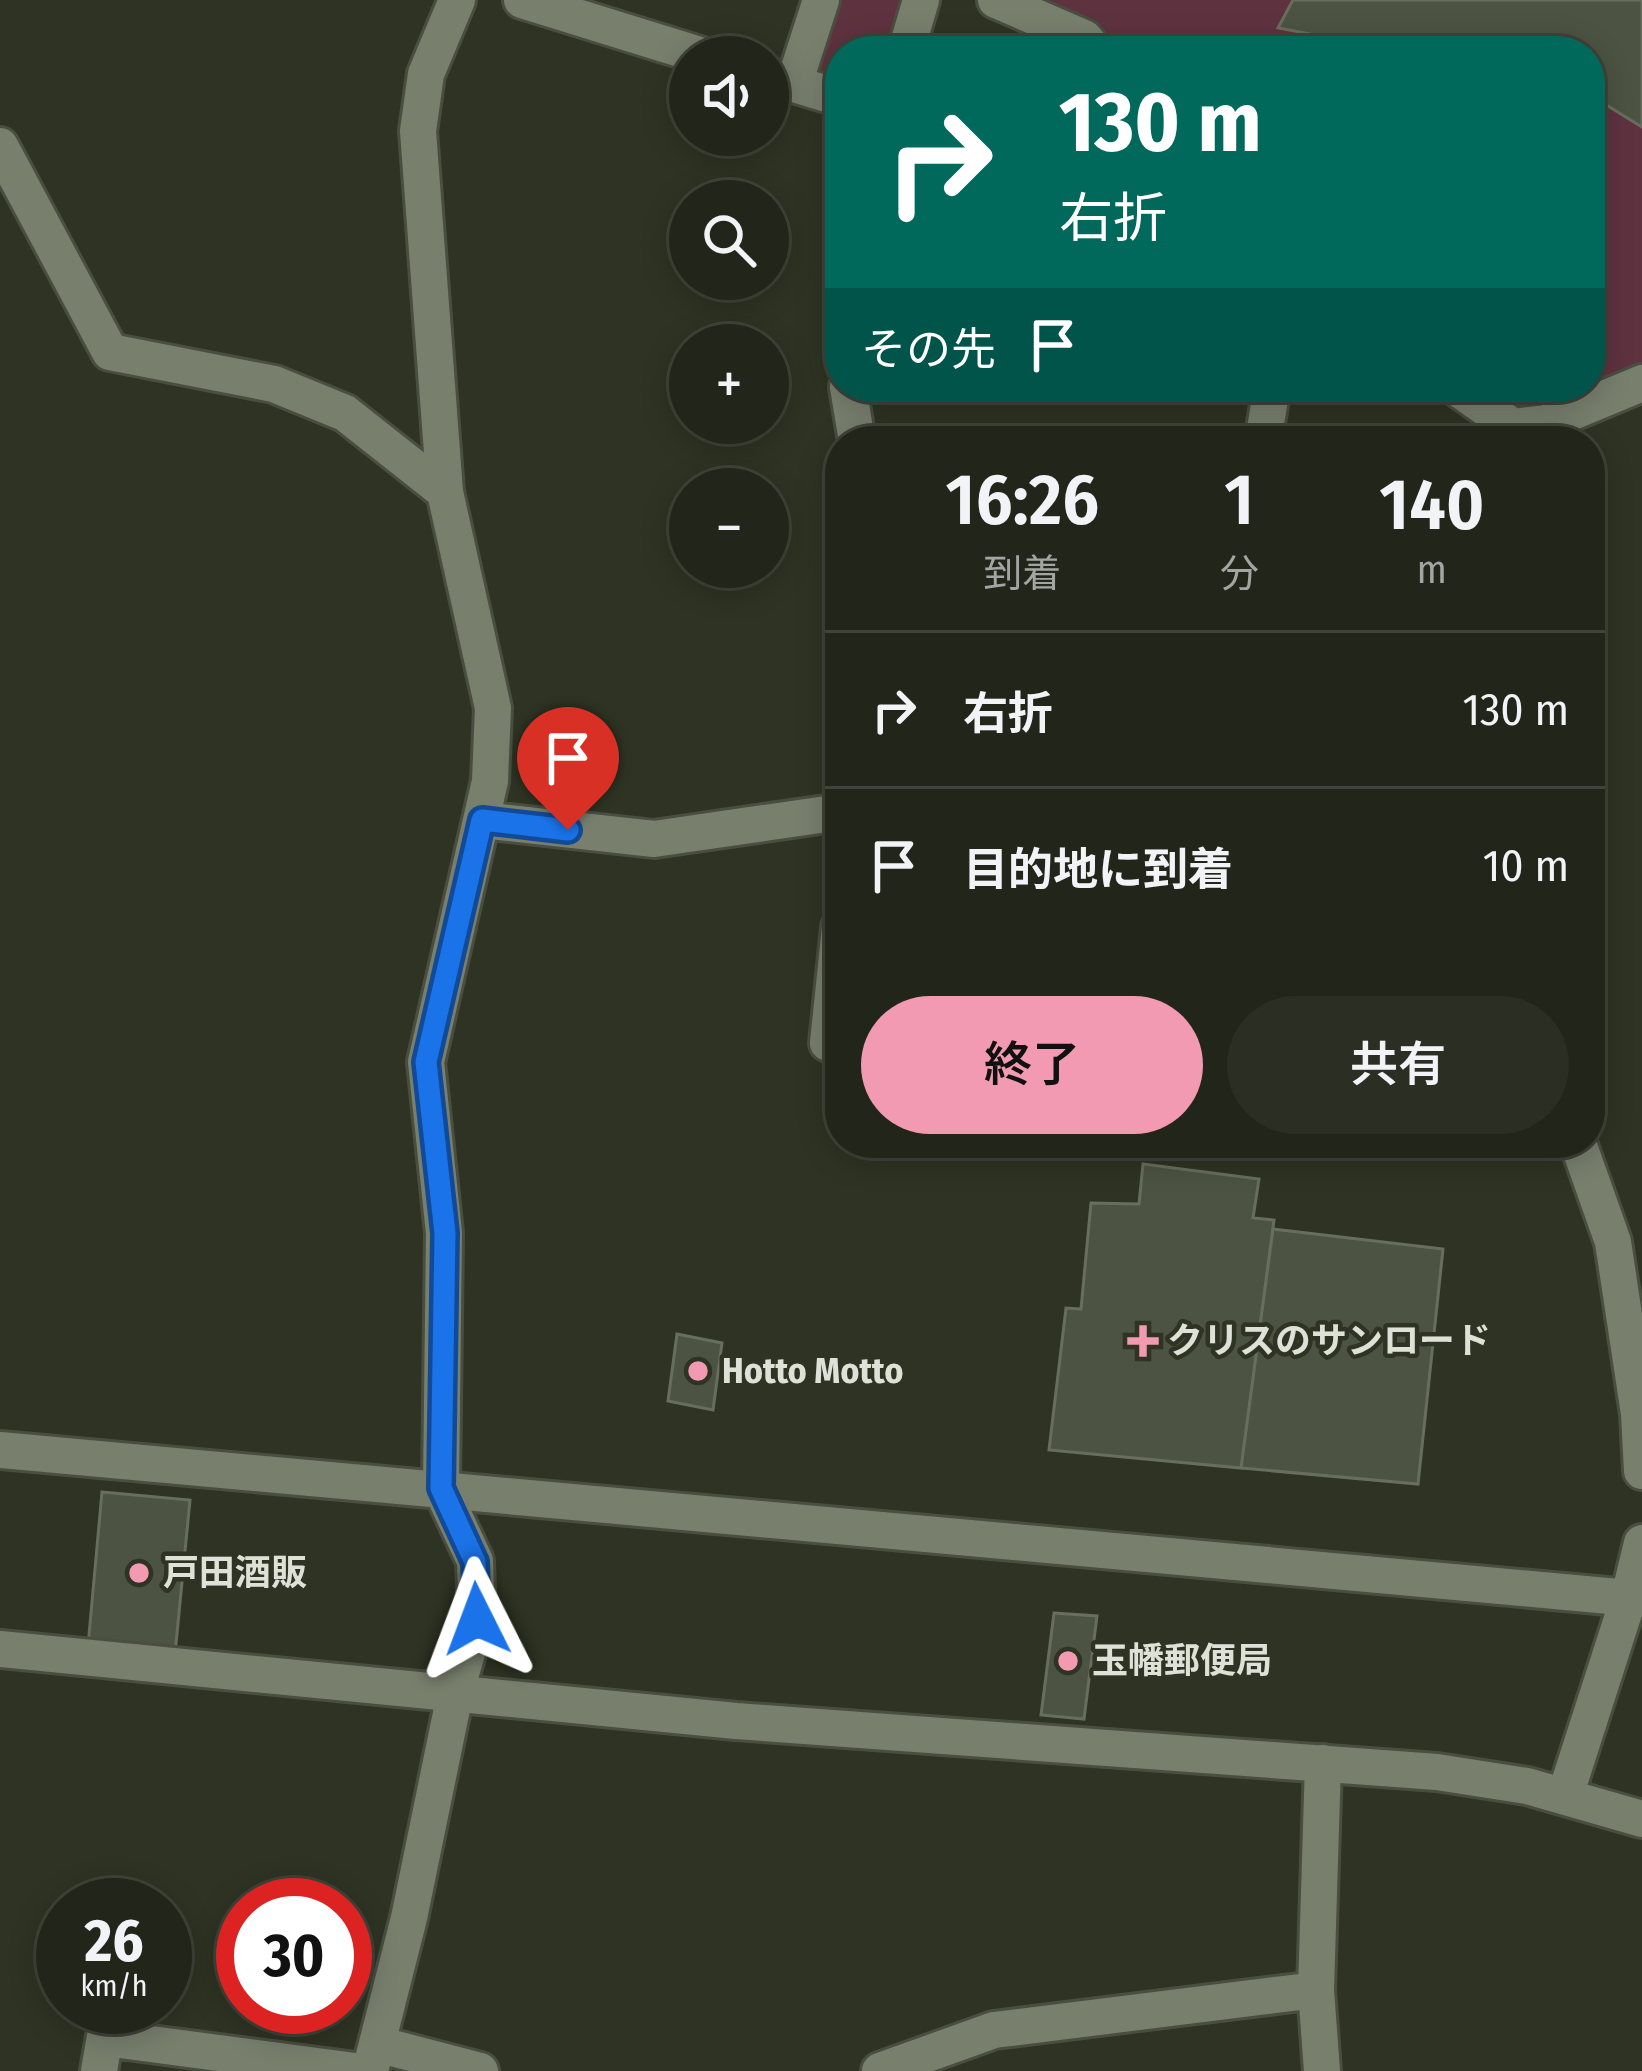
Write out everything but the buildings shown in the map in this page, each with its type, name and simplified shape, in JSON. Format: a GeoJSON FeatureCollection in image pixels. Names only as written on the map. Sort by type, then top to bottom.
{"type":"FeatureCollection","features":[{"type":"Feature","properties":{"kind":"street"},"geometry":{"type":"LineString","coordinates":[[368,2062],[410,1918],[455,1694],[477,1619],[475,1562],[441,1488],[445,1233],[426,1062],[490,782],[493,709],[445,492],[418,130],[426,74],[458,0]]}},
{"type":"Feature","properties":{"kind":"street"},"geometry":{"type":"LineString","coordinates":[[522,0],[669,46]]}},
{"type":"Feature","properties":{"kind":"street"},"geometry":{"type":"LineString","coordinates":[[789,64],[820,0]]}},
{"type":"Feature","properties":{"kind":"street"},"geometry":{"type":"LineString","coordinates":[[910,36],[921,0]]}},
{"type":"Feature","properties":{"kind":"street"},"geometry":{"type":"LineString","coordinates":[[995,0],[1079,36]]}},
{"type":"Feature","properties":{"kind":"street"},"geometry":{"type":"LineString","coordinates":[[789,82],[825,93]]}},
{"type":"Feature","properties":{"kind":"street"},"geometry":{"type":"LineString","coordinates":[[0,146],[110,352],[274,384],[345,413],[445,492]]}},
{"type":"Feature","properties":{"kind":"street"},"geometry":{"type":"LineString","coordinates":[[1605,398],[1642,383]]}},
{"type":"Feature","properties":{"kind":"street"},"geometry":{"type":"LineString","coordinates":[[1477,402],[1512,426]]}},
{"type":"Feature","properties":{"kind":"street"},"geometry":{"type":"LineString","coordinates":[[1521,426],[1546,423],[1596,402]]}},
{"type":"Feature","properties":{"kind":"street"},"geometry":{"type":"LineString","coordinates":[[482,820],[654,839],[825,814]]}},
{"type":"Feature","properties":{"kind":"street"},"geometry":{"type":"LineString","coordinates":[[1584,1158],[1612,1242],[1639,1414],[1642,1471]]}},
{"type":"Feature","properties":{"kind":"street"},"geometry":{"type":"LineString","coordinates":[[0,1450],[1636,1598]]}},
{"type":"Feature","properties":{"kind":"street"},"geometry":{"type":"LineString","coordinates":[[1565,1796],[1636,1598],[1642,1543]]}},
{"type":"Feature","properties":{"kind":"street"},"geometry":{"type":"LineString","coordinates":[[0,1649],[736,1721],[1437,1772],[1565,1796],[1642,1819]]}},
{"type":"Feature","properties":{"kind":"street"},"geometry":{"type":"LineString","coordinates":[[1322,1763],[1316,1990],[1322,2071]]}},
{"type":"Feature","properties":{"kind":"street"},"geometry":{"type":"LineString","coordinates":[[880,2071],[994,2030],[1316,1990]]}},
{"type":"Feature","properties":{"kind":"street"},"geometry":{"type":"LineString","coordinates":[[105,2038],[480,2071]]}},
{"type":"Feature","properties":{"kind":"shaded area"},"geometry":{"type":"Polygon","coordinates":[[[830,0],[908,0],[897,36],[825,36],[825,85],[804,79],[830,0]]]}},
{"type":"Feature","properties":{"kind":"shaded area"},"geometry":{"type":"Polygon","coordinates":[[[1019,0],[1642,0],[1642,368],[1605,384],[1605,36],[1083,36],[1019,0]]]}},
{"type":"Feature","properties":{"kind":"place","name":"クリスのサンロード"},"geometry":{"type":"Point","coordinates":[1143,1341]}},
{"type":"Feature","properties":{"kind":"place","name":"Hotto Motto"},"geometry":{"type":"Point","coordinates":[698,1371]}},
{"type":"Feature","properties":{"kind":"place","name":"戸田酒販"},"geometry":{"type":"Point","coordinates":[139,1573]}},
{"type":"Feature","properties":{"kind":"place","name":"玉幡郵便局"},"geometry":{"type":"Point","coordinates":[1068,1661]}},
{"type":"Feature","properties":{"kind":"route"},"geometry":{"type":"LineString","coordinates":[[477,1619],[475,1562],[441,1488],[445,1233],[426,1062],[482,820],[568,830]]}}]}
